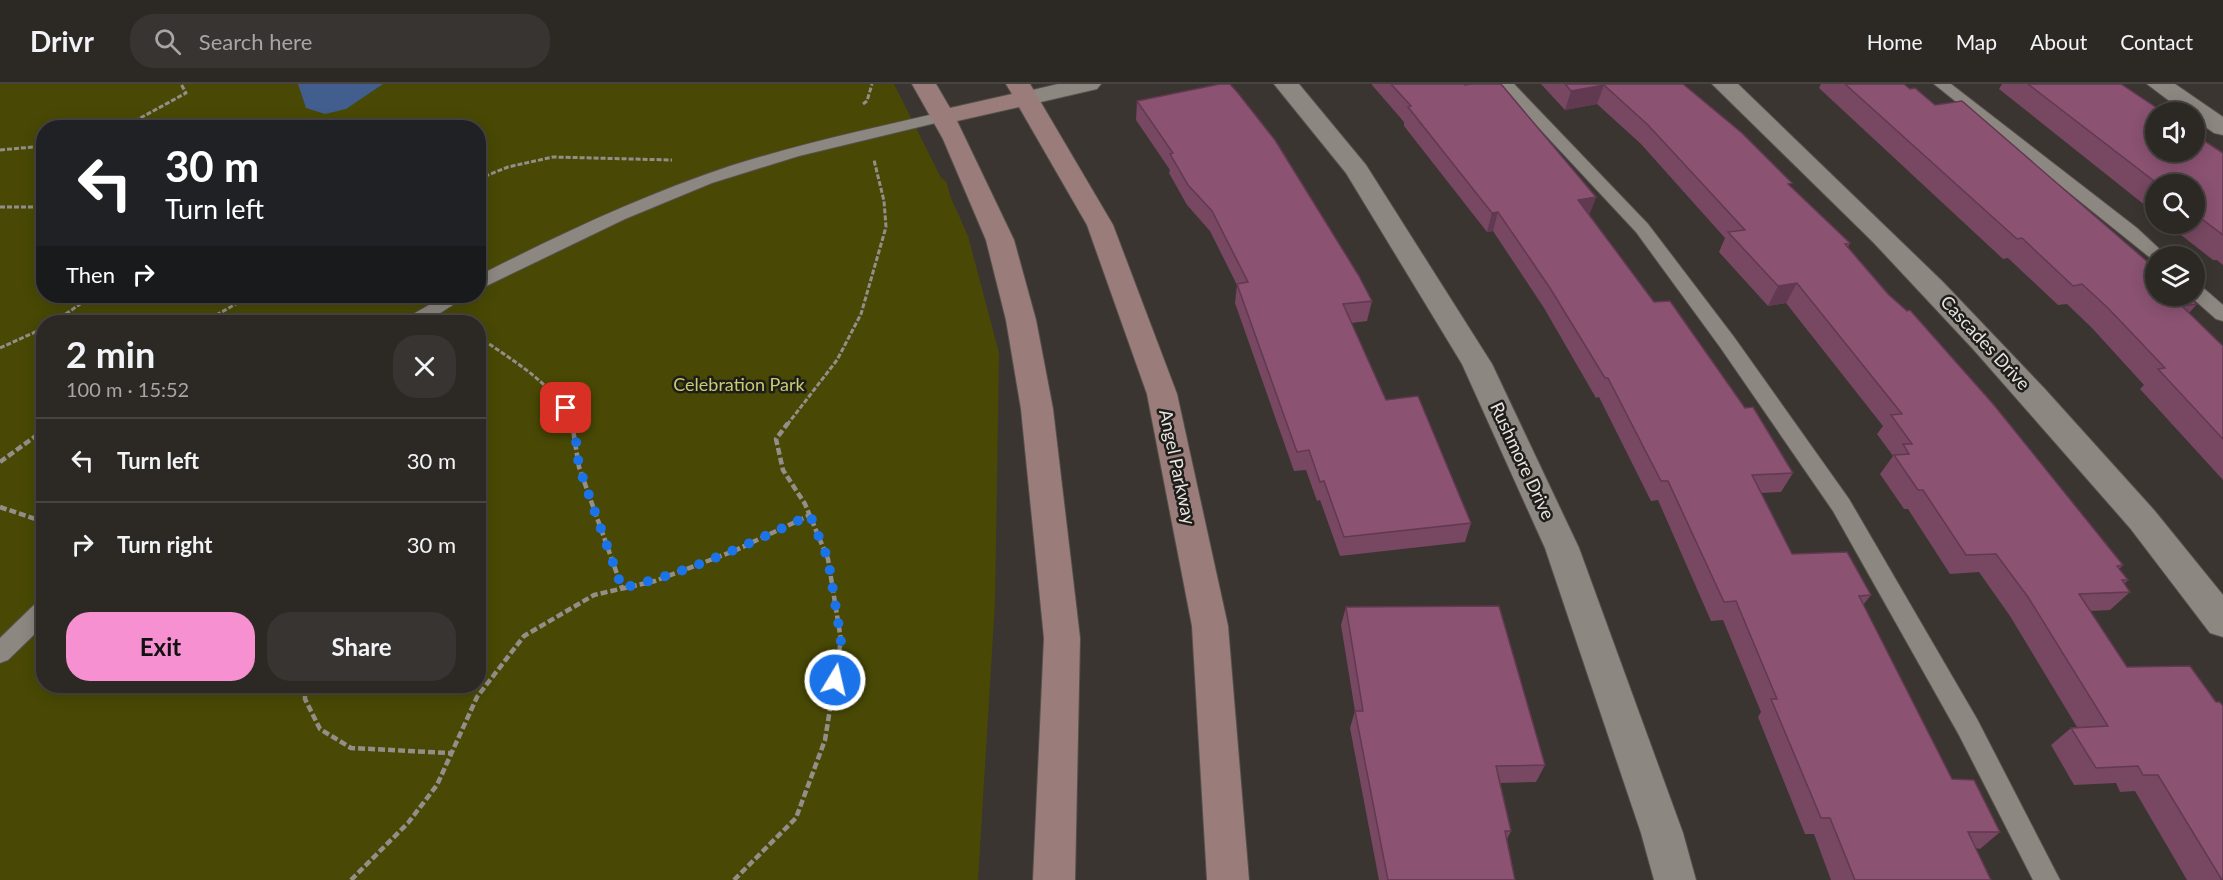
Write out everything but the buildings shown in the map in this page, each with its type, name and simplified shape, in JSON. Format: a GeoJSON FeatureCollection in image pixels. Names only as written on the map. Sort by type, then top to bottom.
{"type":"FeatureCollection","features":[{"type":"Feature","properties":{"kind":"main road"},"geometry":{"type":"LineString","coordinates":[[924,84],[943,117],[1000,240],[1021,320],[1037,409],[1062,638],[1054,880]]}},
{"type":"Feature","properties":{"kind":"main road"},"geometry":{"type":"LineString","coordinates":[[943,117],[1023,91]]}},
{"type":"Feature","properties":{"kind":"main road","name":"Angel Parkway"},"geometry":{"type":"LineString","coordinates":[[1023,91],[1100,225],[1162,394],[1210,626],[1228,880]]}},
{"type":"Feature","properties":{"kind":"street"},"geometry":{"type":"LineString","coordinates":[[1023,91],[1089,84]]}},
{"type":"Feature","properties":{"kind":"street","name":"Rushmore Drive"},"geometry":{"type":"LineString","coordinates":[[1286,84],[1357,170],[1477,364],[1562,548],[1662,833],[1675,880]]}},
{"type":"Feature","properties":{"kind":"street","name":"Cascades Drive"},"geometry":{"type":"LineString","coordinates":[[1724,84],[1814,166],[1986,342],[2132,506],[2223,622]]}},
{"type":"Feature","properties":{"kind":"street"},"geometry":{"type":"LineString","coordinates":[[2159,84],[2223,128]]}},
{"type":"Feature","properties":{"kind":"lane"},"geometry":{"type":"LineString","coordinates":[[1506,84],[1642,228],[1727,342],[1841,505],[1968,727],[2048,880]]}},
{"type":"Feature","properties":{"kind":"lane"},"geometry":{"type":"LineString","coordinates":[[1942,84],[2147,246]]}},
{"type":"Feature","properties":{"kind":"lane"},"geometry":{"type":"LineString","coordinates":[[486,280],[588,229],[663,196],[718,176],[863,135],[943,117]]}},
{"type":"Feature","properties":{"kind":"lane"},"geometry":{"type":"LineString","coordinates":[[2205,299],[2223,315]]}},
{"type":"Feature","properties":{"kind":"lane"},"geometry":{"type":"LineString","coordinates":[[425,315],[446,303]]}},
{"type":"Feature","properties":{"kind":"lane"},"geometry":{"type":"LineString","coordinates":[[0,653],[36,618]]}},
{"type":"Feature","properties":{"kind":"path"},"geometry":{"type":"LineString","coordinates":[[137,120],[186,93],[181,84]]}},
{"type":"Feature","properties":{"kind":"path"},"geometry":{"type":"LineString","coordinates":[[735,880],[796,818],[825,740],[841,640],[828,559],[810,515],[783,470],[776,439],[837,360],[861,314],[886,227],[884,201],[872,154],[863,135],[846,115],[867,101],[872,84]]}},
{"type":"Feature","properties":{"kind":"path"},"geometry":{"type":"LineString","coordinates":[[0,150],[36,147]]}},
{"type":"Feature","properties":{"kind":"path"},"geometry":{"type":"LineString","coordinates":[[486,176],[507,167],[554,157],[678,160]]}},
{"type":"Feature","properties":{"kind":"path"},"geometry":{"type":"LineString","coordinates":[[0,207],[36,207]]}},
{"type":"Feature","properties":{"kind":"path"},"geometry":{"type":"LineString","coordinates":[[64,315],[82,303]]}},
{"type":"Feature","properties":{"kind":"path"},"geometry":{"type":"LineString","coordinates":[[216,315],[238,303]]}},
{"type":"Feature","properties":{"kind":"path"},"geometry":{"type":"LineString","coordinates":[[0,348],[36,332]]}},
{"type":"Feature","properties":{"kind":"path"},"geometry":{"type":"LineString","coordinates":[[486,342],[550,389],[566,408],[575,432],[579,467],[622,588]]}},
{"type":"Feature","properties":{"kind":"path"},"geometry":{"type":"LineString","coordinates":[[0,462],[36,436]]}},
{"type":"Feature","properties":{"kind":"path"},"geometry":{"type":"LineString","coordinates":[[0,507],[36,519]]}},
{"type":"Feature","properties":{"kind":"path"},"geometry":{"type":"LineString","coordinates":[[486,685],[524,636],[594,595],[655,581],[734,551],[810,515]]}},
{"type":"Feature","properties":{"kind":"path"},"geometry":{"type":"LineString","coordinates":[[305,693],[305,699],[320,729],[351,748],[450,753]]}},
{"type":"Feature","properties":{"kind":"path"},"geometry":{"type":"LineString","coordinates":[[351,880],[408,823],[437,785],[480,693]]}},
{"type":"Feature","properties":{"kind":"green space","name":"Celebration Park"},"geometry":{"type":"Polygon","coordinates":[[[0,84],[894,84],[941,178],[946,181],[968,236],[999,353],[995,602],[978,880],[0,880],[0,84]]]}},
{"type":"Feature","properties":{"kind":"water"},"geometry":{"type":"Polygon","coordinates":[[[298,84],[383,84],[346,109],[325,114],[306,108],[298,84]]]}},
{"type":"Feature","properties":{"kind":"route"},"geometry":{"type":"LineString","coordinates":[[566,408],[575,432],[579,467],[604,544],[622,588],[655,581],[734,551],[810,515],[828,559],[841,640],[835,680]]}}]}
